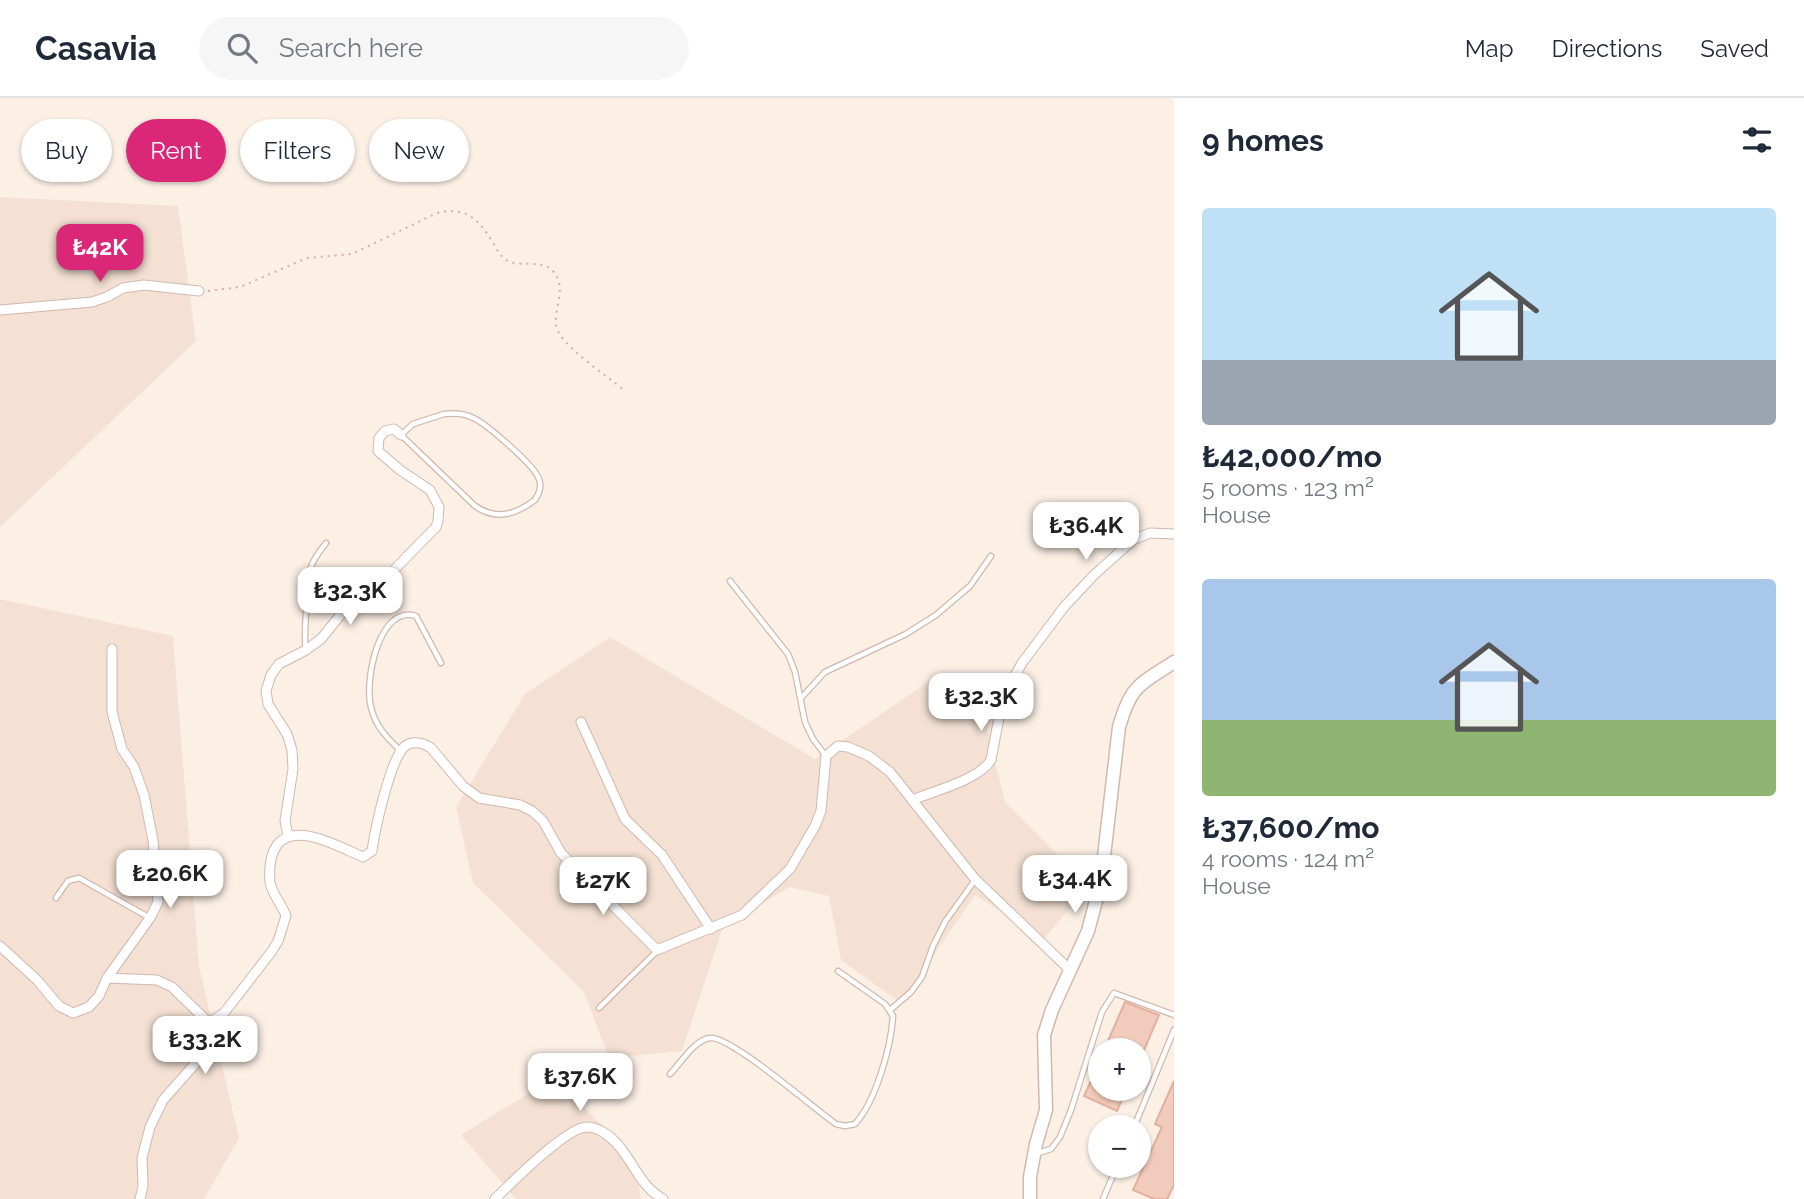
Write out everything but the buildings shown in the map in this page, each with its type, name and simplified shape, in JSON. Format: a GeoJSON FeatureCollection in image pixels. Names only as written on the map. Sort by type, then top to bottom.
{"type":"FeatureCollection","features":[{"type":"Feature","properties":{"kind":"street"},"geometry":{"type":"LineString","coordinates":[[0,310],[92,302],[107,298],[123,288],[144,285],[199,291]]}},
{"type":"Feature","properties":{"kind":"street"},"geometry":{"type":"LineString","coordinates":[[288,836],[285,821],[293,769],[292,750],[287,734],[271,711],[267,691],[275,668],[321,639],[353,602],[379,584],[436,527],[439,508],[434,495],[378,451],[379,438],[385,431],[394,429],[401,435]]}},
{"type":"Feature","properties":{"kind":"street"},"geometry":{"type":"LineString","coordinates":[[912,800],[986,768],[991,761],[1003,701],[1014,676],[1064,607],[1133,540],[1150,534],[1174,534]]}},
{"type":"Feature","properties":{"kind":"street"},"geometry":{"type":"LineString","coordinates":[[0,946],[37,980],[66,1012],[73,1013],[89,1007],[99,996],[107,978],[150,918],[158,902],[153,840],[144,795],[116,731],[111,689],[112,649]]}},
{"type":"Feature","properties":{"kind":"street"},"geometry":{"type":"LineString","coordinates":[[1030,1199],[1034,1154],[1046,1110],[1044,1035],[1088,931],[1101,882],[1119,727],[1126,703],[1136,687],[1174,662]]}},
{"type":"Feature","properties":{"kind":"street"},"geometry":{"type":"LineString","coordinates":[[581,722],[625,819],[662,855],[711,929]]}},
{"type":"Feature","properties":{"kind":"street"},"geometry":{"type":"LineString","coordinates":[[140,1199],[143,1185],[142,1158],[149,1127],[163,1100],[202,1056],[209,1023],[224,1013],[278,941],[286,916],[272,890],[270,863],[275,848],[288,836],[306,835],[363,857],[369,854],[372,851],[382,802],[406,745],[425,744],[463,786],[479,798],[520,805],[532,811],[543,821],[561,853],[657,950],[742,915],[790,869],[821,811],[826,756],[838,746],[848,747],[869,756],[890,772],[975,879],[1070,970]]}},
{"type":"Feature","properties":{"kind":"street"},"geometry":{"type":"LineString","coordinates":[[107,978],[158,980],[172,987],[209,1023]]}},
{"type":"Feature","properties":{"kind":"street"},"geometry":{"type":"LineString","coordinates":[[495,1199],[543,1154],[576,1130],[587,1127],[596,1129],[613,1140],[645,1185],[663,1199]]}},
{"type":"Feature","properties":{"kind":"lane"},"geometry":{"type":"LineString","coordinates":[[444,414],[460,414],[475,419],[535,471],[540,485],[538,495],[520,511],[504,515],[488,514],[475,506],[401,435],[413,424],[444,414]]}},
{"type":"Feature","properties":{"kind":"lane"},"geometry":{"type":"LineString","coordinates":[[306,650],[303,641],[308,578],[314,560],[326,544]]}},
{"type":"Feature","properties":{"kind":"lane"},"geometry":{"type":"LineString","coordinates":[[800,698],[825,672],[899,638],[936,615],[970,586],[991,556]]}},
{"type":"Feature","properties":{"kind":"lane"},"geometry":{"type":"LineString","coordinates":[[730,581],[788,654],[809,730],[826,756]]}},
{"type":"Feature","properties":{"kind":"lane"},"geometry":{"type":"LineString","coordinates":[[402,751],[377,725],[370,706],[368,688],[375,654],[386,629],[395,617],[404,614],[416,616],[441,663]]}},
{"type":"Feature","properties":{"kind":"lane"},"geometry":{"type":"LineString","coordinates":[[55,898],[68,881],[79,878],[150,918]]}},
{"type":"Feature","properties":{"kind":"lane"},"geometry":{"type":"LineString","coordinates":[[890,1010],[911,992],[922,977],[945,922],[975,879]]}},
{"type":"Feature","properties":{"kind":"lane"},"geometry":{"type":"LineString","coordinates":[[599,1008],[657,950]]}},
{"type":"Feature","properties":{"kind":"lane"},"geometry":{"type":"LineString","coordinates":[[670,1074],[699,1042],[708,1038],[721,1038],[833,1121],[850,1126],[862,1116],[878,1082],[893,1020],[890,1010],[838,971]]}},
{"type":"Feature","properties":{"kind":"lane"},"geometry":{"type":"LineString","coordinates":[[1034,1154],[1051,1149],[1060,1137],[1102,1012],[1114,993],[1174,1015]]}},
{"type":"Feature","properties":{"kind":"lane"},"geometry":{"type":"LineString","coordinates":[[1138,1115],[1174,1030]]}},
{"type":"Feature","properties":{"kind":"lane"},"geometry":{"type":"LineString","coordinates":[[1103,1199],[1112,1178]]}},
{"type":"Feature","properties":{"kind":"path"},"geometry":{"type":"LineString","coordinates":[[199,291],[240,287],[307,258],[352,254],[437,213],[463,211],[478,222],[500,255],[508,261],[541,264],[552,270],[558,281],[560,297],[555,323],[559,333],[575,351],[624,390]]}},
{"type":"Feature","properties":{"kind":"shaded area"},"geometry":{"type":"Polygon","coordinates":[[[0,197],[178,206],[196,341],[0,527],[0,197]]]}},
{"type":"Feature","properties":{"kind":"shaded area"},"geometry":{"type":"Polygon","coordinates":[[[0,599],[173,636],[199,966],[239,1138],[204,1199],[0,1199],[0,599]]]}},
{"type":"Feature","properties":{"kind":"shaded area"},"geometry":{"type":"Polygon","coordinates":[[[610,637],[815,759],[934,678],[987,728],[1005,802],[1089,886],[1044,939],[975,895],[901,1003],[841,960],[829,896],[789,887],[722,930],[682,1051],[609,1058],[584,992],[473,883],[456,807],[525,694],[610,637]]]}},
{"type":"Feature","properties":{"kind":"shaded area"},"geometry":{"type":"Polygon","coordinates":[[[555,1077],[634,1159],[641,1199],[516,1199],[461,1135],[555,1077]]]}}]}
